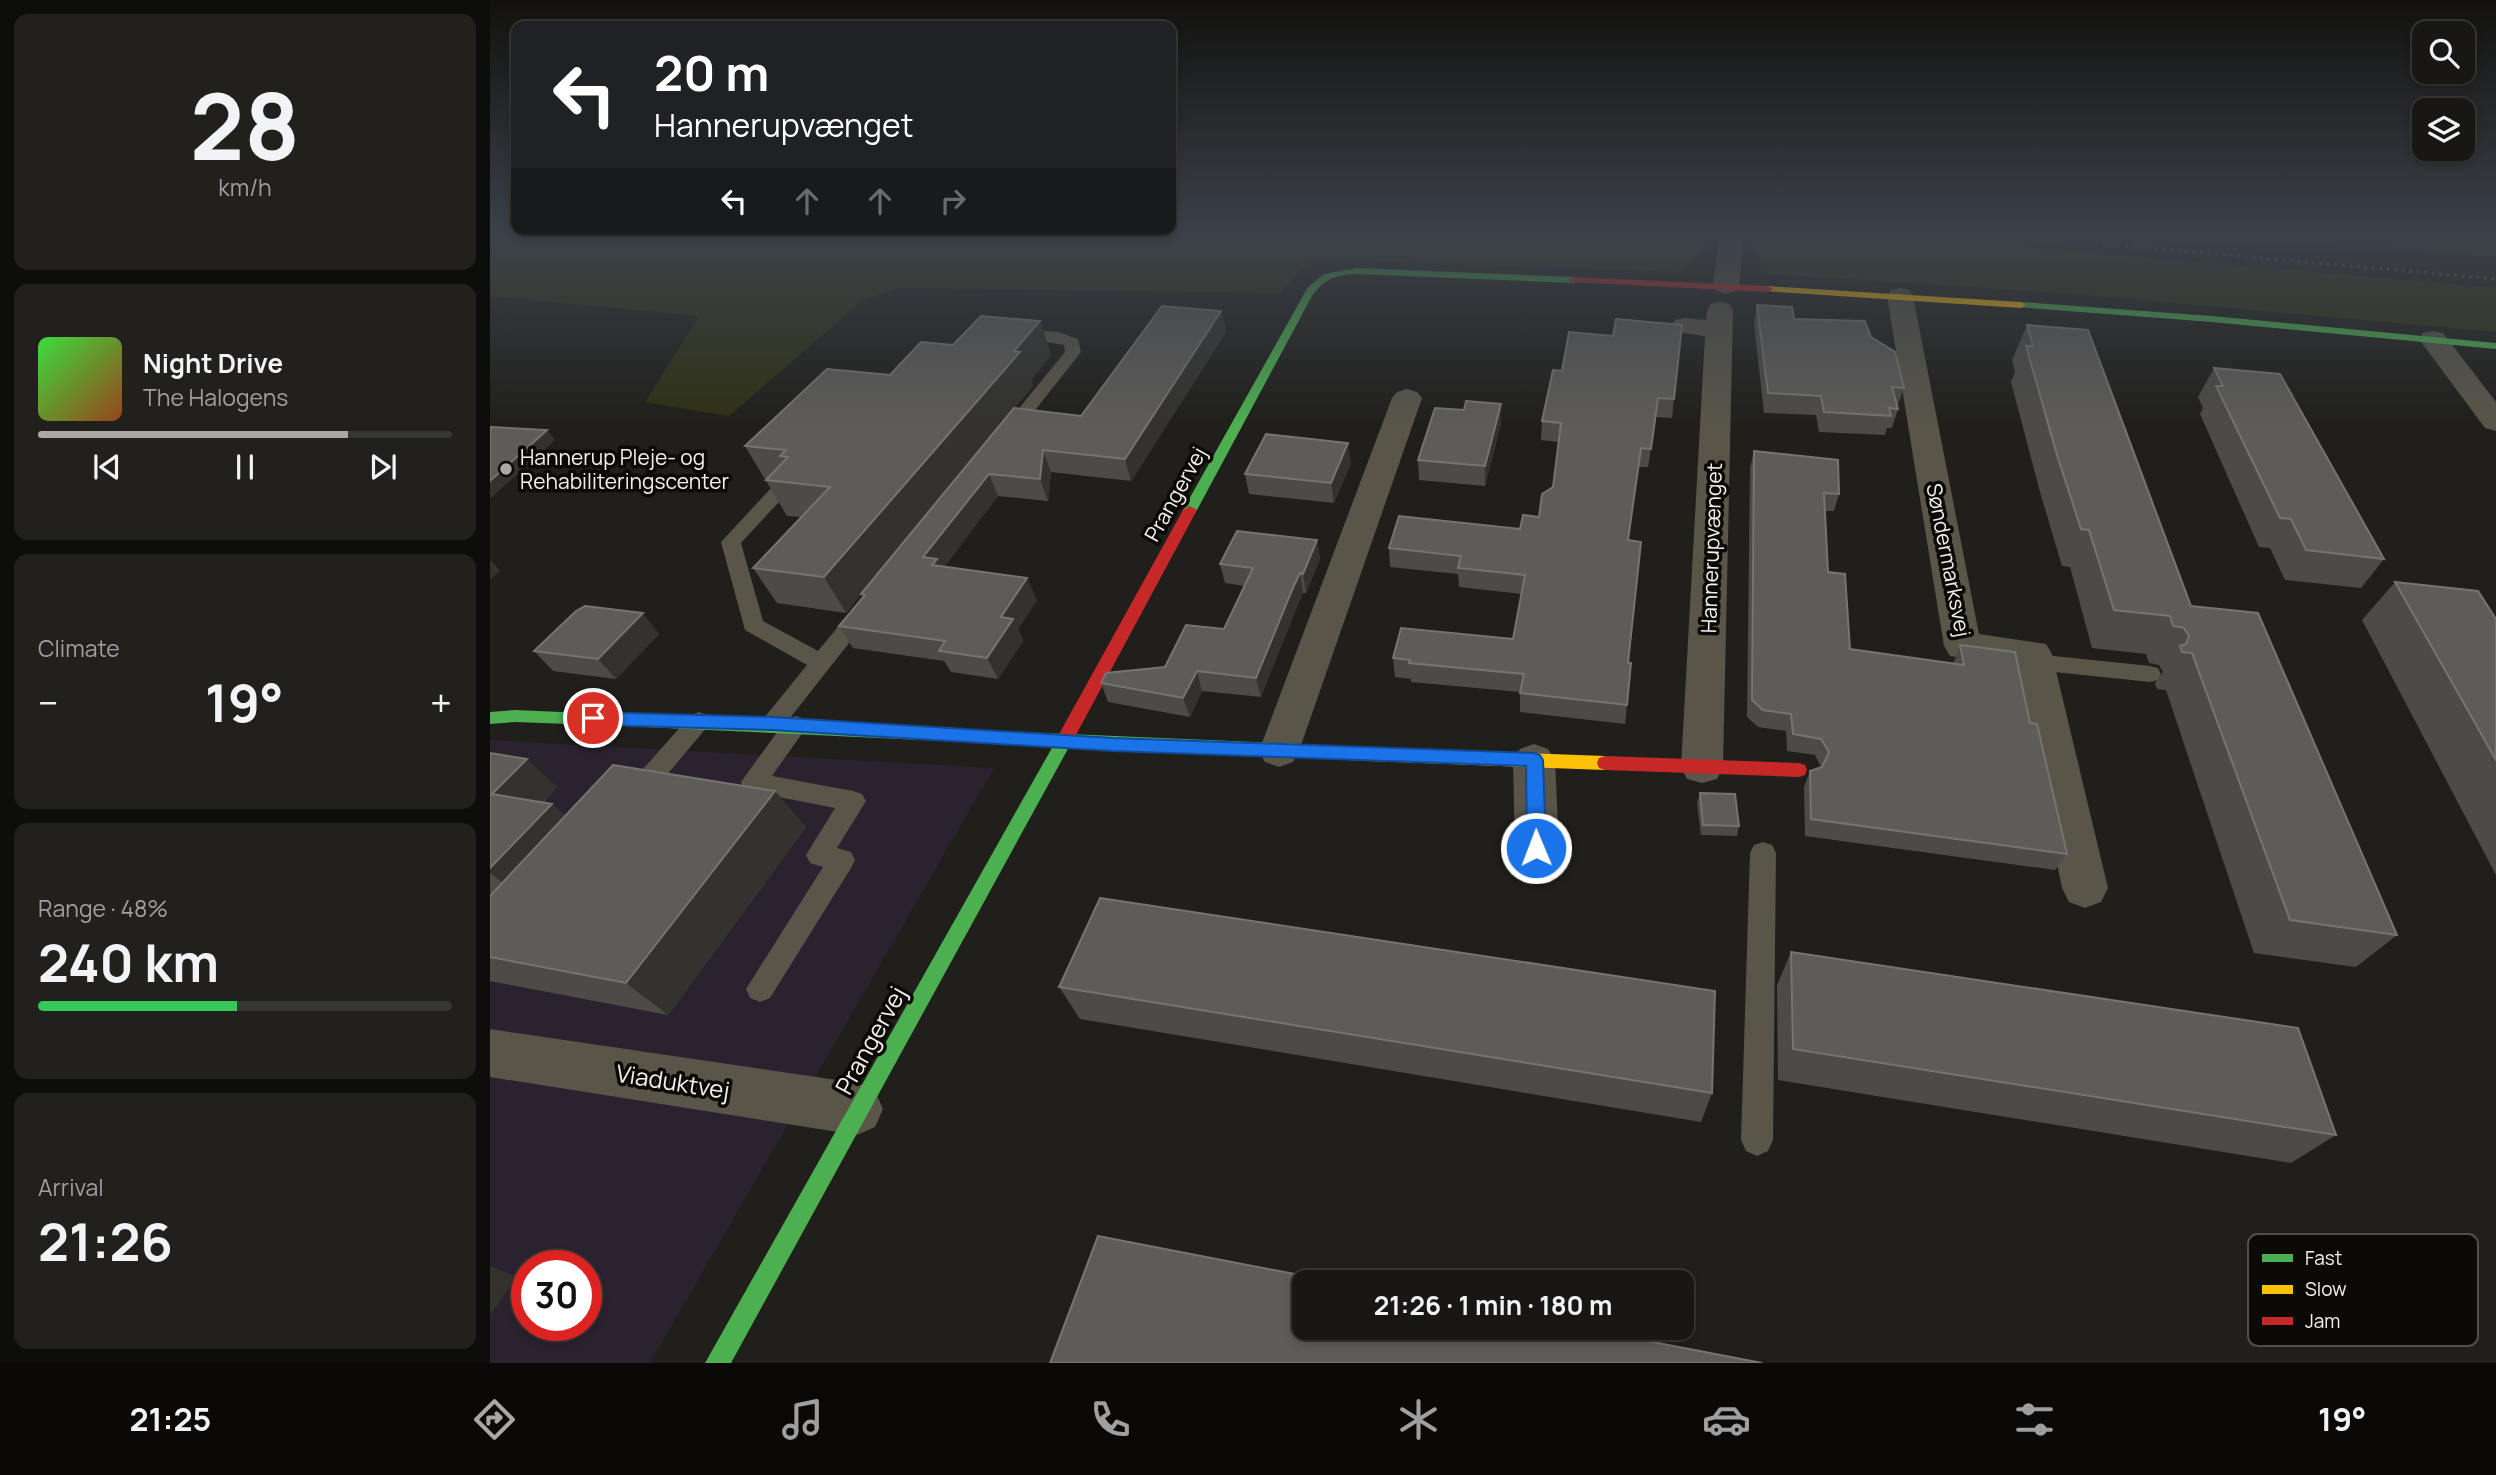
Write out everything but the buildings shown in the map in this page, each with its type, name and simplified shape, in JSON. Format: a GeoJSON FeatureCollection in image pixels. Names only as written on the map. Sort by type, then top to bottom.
{"type":"FeatureCollection","features":[{"type":"Feature","properties":{"kind":"street","name":"Prangervej"},"geometry":{"type":"LineString","coordinates":[[717,1363],[1065,740],[1306,298]]}},
{"type":"Feature","properties":{"kind":"street","name":"Prangervej"},"geometry":{"type":"LineString","coordinates":[[1619,298],[1722,308]]}},
{"type":"Feature","properties":{"kind":"street","name":"Hannerupvænget"},"geometry":{"type":"LineString","coordinates":[[1702,766],[1723,298]]}},
{"type":"Feature","properties":{"kind":"street"},"geometry":{"type":"LineString","coordinates":[[1685,326],[1722,308],[1875,298]]}},
{"type":"Feature","properties":{"kind":"street","name":"Søndermarksvej"},"geometry":{"type":"LineString","coordinates":[[1899,298],[1963,646],[2033,654],[2035,662]]}},
{"type":"Feature","properties":{"kind":"street"},"geometry":{"type":"LineString","coordinates":[[1922,298],[2130,312],[2496,346]]}},
{"type":"Feature","properties":{"kind":"street"},"geometry":{"type":"LineString","coordinates":[[2432,339],[2496,422]]}},
{"type":"Feature","properties":{"kind":"street"},"geometry":{"type":"LineString","coordinates":[[1279,751],[1407,398]]}},
{"type":"Feature","properties":{"kind":"street"},"geometry":{"type":"LineString","coordinates":[[2035,662],[2085,888]]}},
{"type":"Feature","properties":{"kind":"street"},"geometry":{"type":"LineString","coordinates":[[490,718],[515,716],[784,724],[1279,751],[1799,770]]}},
{"type":"Feature","properties":{"kind":"street"},"geometry":{"type":"LineString","coordinates":[[1534,760],[1536,848]]}},
{"type":"Feature","properties":{"kind":"street","name":"Viaduktvej"},"geometry":{"type":"LineString","coordinates":[[490,1053],[857,1109]]}},
{"type":"Feature","properties":{"kind":"lane"},"geometry":{"type":"LineString","coordinates":[[995,449],[1073,352],[1072,342],[1058,337],[1009,332]]}},
{"type":"Feature","properties":{"kind":"lane"},"geometry":{"type":"LineString","coordinates":[[779,491],[731,542],[753,625],[821,663]]}},
{"type":"Feature","properties":{"kind":"lane"},"geometry":{"type":"LineString","coordinates":[[760,989],[842,860],[819,855],[853,801],[753,782],[821,663],[873,599]]}},
{"type":"Feature","properties":{"kind":"lane"},"geometry":{"type":"LineString","coordinates":[[2035,662],[2150,674]]}},
{"type":"Feature","properties":{"kind":"lane"},"geometry":{"type":"LineString","coordinates":[[617,816],[699,721]]}},
{"type":"Feature","properties":{"kind":"lane"},"geometry":{"type":"LineString","coordinates":[[1757,1140],[1763,853]]}},
{"type":"Feature","properties":{"kind":"shaded area"},"geometry":{"type":"Polygon","coordinates":[[[490,740],[994,768],[650,1363],[490,1363],[490,740]]]}},
{"type":"Feature","properties":{"kind":"green space"},"geometry":{"type":"Polygon","coordinates":[[[507,298],[870,298],[863,300],[729,416],[645,402],[699,316],[507,298]]]}},
{"type":"Feature","properties":{"kind":"green space"},"geometry":{"type":"Polygon","coordinates":[[[2116,298],[2496,298],[2496,332],[2116,298]]]}},
{"type":"Feature","properties":{"kind":"traffic: fast"},"geometry":{"type":"LineString","coordinates":[[1190,510],[1306,298]]}},
{"type":"Feature","properties":{"kind":"traffic: fast"},"geometry":{"type":"LineString","coordinates":[[2021,305],[2212,319],[2496,346]]}},
{"type":"Feature","properties":{"kind":"traffic: fast"},"geometry":{"type":"LineString","coordinates":[[490,718],[515,716],[622,720],[1370,754]]}},
{"type":"Feature","properties":{"kind":"traffic: fast"},"geometry":{"type":"LineString","coordinates":[[717,1363],[1064,741]]}},
{"type":"Feature","properties":{"kind":"traffic: slow"},"geometry":{"type":"LineString","coordinates":[[1904,298],[2021,305]]}},
{"type":"Feature","properties":{"kind":"traffic: slow"},"geometry":{"type":"LineString","coordinates":[[1370,754],[1605,763]]}},
{"type":"Feature","properties":{"kind":"traffic: jam"},"geometry":{"type":"LineString","coordinates":[[1064,741],[1190,510]]}},
{"type":"Feature","properties":{"kind":"traffic: jam"},"geometry":{"type":"LineString","coordinates":[[1605,763],[1799,770]]}},
{"type":"Feature","properties":{"kind":"place","name":"Hannerup Pleje- og Rehabiliteringscenter"},"geometry":{"type":"Point","coordinates":[506,469]}},
{"type":"Feature","properties":{"kind":"route"},"geometry":{"type":"LineString","coordinates":[[593,718],[772,724],[1113,744],[1534,760],[1536,848]]}}]}
